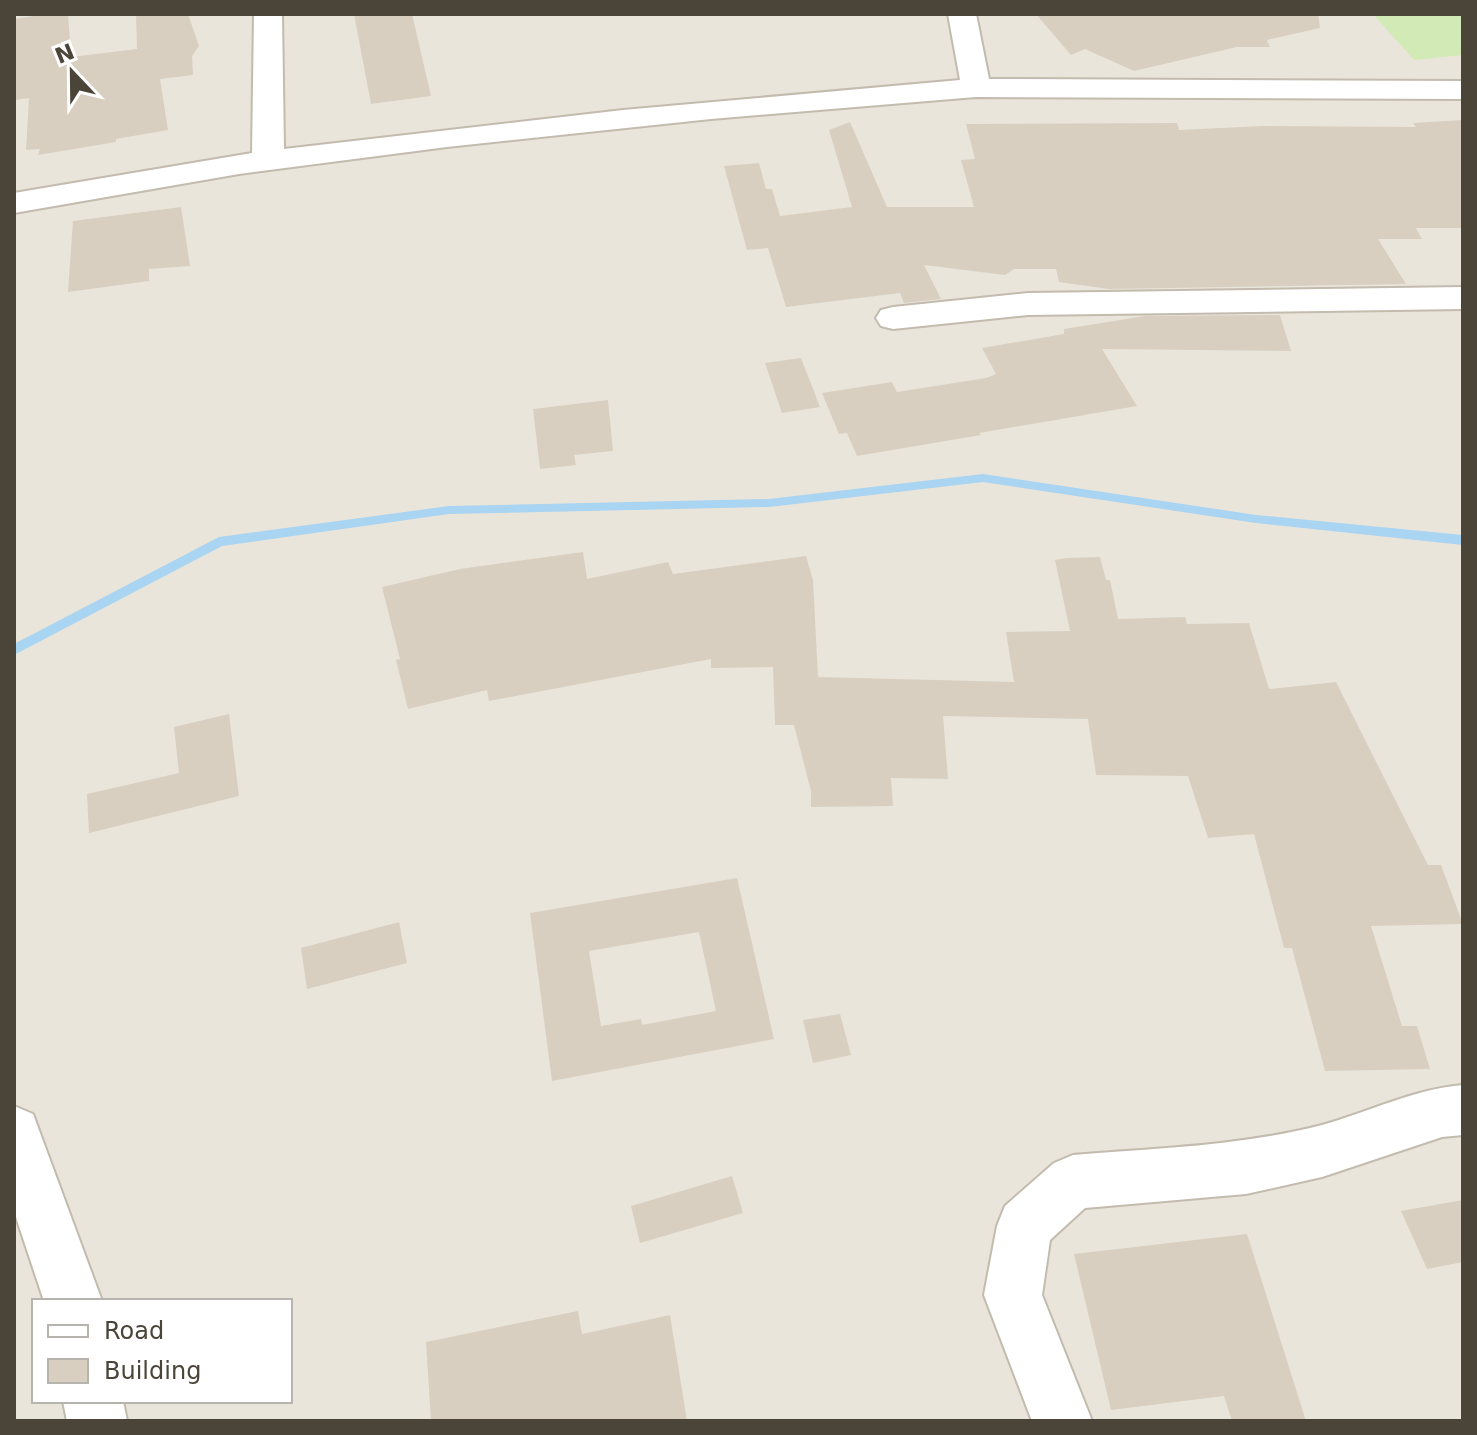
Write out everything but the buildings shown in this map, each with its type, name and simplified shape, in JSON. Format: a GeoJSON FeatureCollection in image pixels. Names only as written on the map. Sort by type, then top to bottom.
{"type":"FeatureCollection","features":[{"type":"Feature","properties":{"kind":"street"},"geometry":{"type":"LineString","coordinates":[[268,14],[268,160]]}},
{"type":"Feature","properties":{"kind":"street"},"geometry":{"type":"LineString","coordinates":[[962,14],[976,88]]}},
{"type":"Feature","properties":{"kind":"street"},"geometry":{"type":"LineString","coordinates":[[14,203],[268,160],[512,129],[976,88],[1463,90]]}},
{"type":"Feature","properties":{"kind":"street"},"geometry":{"type":"LineString","coordinates":[[893,318],[1028,304],[1463,298]]}},
{"type":"Feature","properties":{"kind":"street"},"geometry":{"type":"LineString","coordinates":[[1062,1421],[1013,1295],[1025,1226],[1073,1182],[1246,1167],[1322,1151],[1442,1112],[1463,1110]]}},
{"type":"Feature","properties":{"kind":"street"},"geometry":{"type":"LineString","coordinates":[[14,1132],[72,1299]]}},
{"type":"Feature","properties":{"kind":"shaded area"},"geometry":{"type":"Polygon","coordinates":[[[14,14],[1463,14],[1463,1421],[14,1421],[14,14]]]}},
{"type":"Feature","properties":{"kind":"green space"},"geometry":{"type":"Polygon","coordinates":[[[1373,14],[1463,14],[1463,55],[1414,60],[1373,14]]]}},
{"type":"Feature","properties":{"kind":"waterway"},"geometry":{"type":"LineString","coordinates":[[14,650],[219,542],[449,510],[769,503],[983,478],[1256,519],[1463,540]]}}]}
